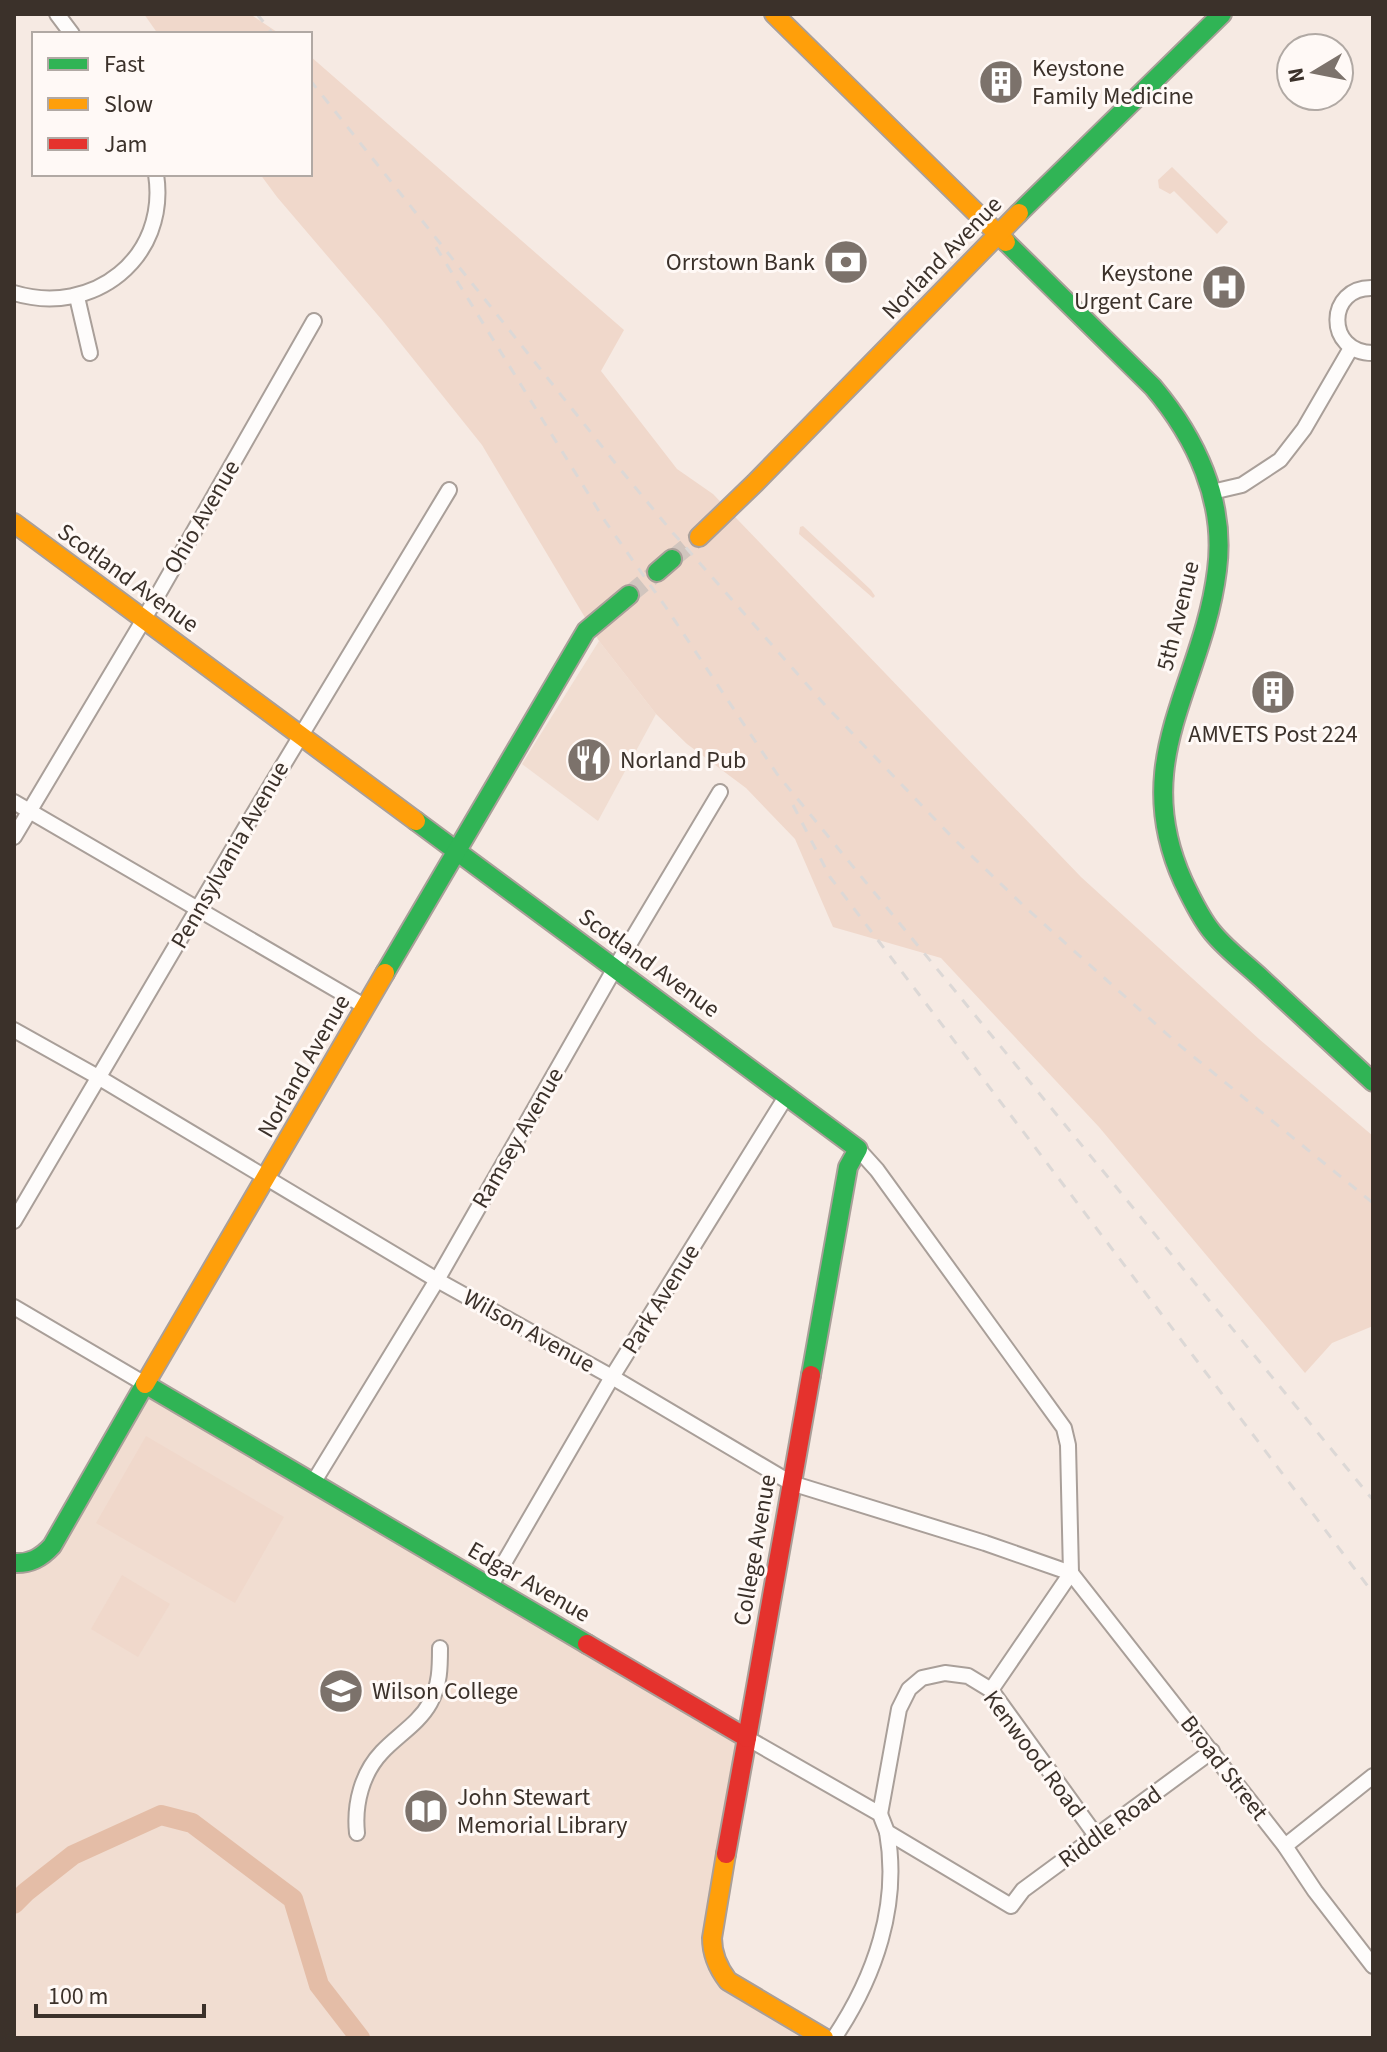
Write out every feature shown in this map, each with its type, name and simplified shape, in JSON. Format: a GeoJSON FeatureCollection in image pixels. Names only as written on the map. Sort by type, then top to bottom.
{"type":"FeatureCollection","features":[{"type":"Feature","properties":{"kind":"street"},"geometry":{"type":"LineString","coordinates":[[57,14],[70,32]]}},
{"type":"Feature","properties":{"kind":"street","name":"5th Avenue"},"geometry":{"type":"LineString","coordinates":[[774,14],[1164,399],[1183,425],[1212,492],[1218,534],[1213,596],[1168,742],[1164,769],[1165,815],[1176,863],[1193,903],[1213,933],[1373,1082]]}},
{"type":"Feature","properties":{"kind":"street","name":"Norland Avenue"},"geometry":{"type":"LineString","coordinates":[[699,537],[1032,199],[1222,14]]}},
{"type":"Feature","properties":{"kind":"street"},"geometry":{"type":"LineString","coordinates":[[14,293],[42,299],[77,297],[109,282],[139,253],[149,234],[158,197],[156,176]]}},
{"type":"Feature","properties":{"kind":"street"},"geometry":{"type":"LineString","coordinates":[[1373,288],[1349,295],[1342,303],[1337,322],[1339,332],[1351,348],[1373,353]]}},
{"type":"Feature","properties":{"kind":"street"},"geometry":{"type":"LineString","coordinates":[[77,297],[90,353]]}},
{"type":"Feature","properties":{"kind":"street","name":"Ohio Avenue"},"geometry":{"type":"LineString","coordinates":[[14,837],[144,619],[314,321]]}},
{"type":"Feature","properties":{"kind":"street"},"geometry":{"type":"LineString","coordinates":[[1212,492],[1242,485],[1280,460],[1304,429],[1351,348]]}},
{"type":"Feature","properties":{"kind":"street","name":"Pennsylvania Avenue"},"geometry":{"type":"LineString","coordinates":[[14,1221],[198,907],[449,490]]}},
{"type":"Feature","properties":{"kind":"street","name":"Scotland Avenue"},"geometry":{"type":"LineString","coordinates":[[14,523],[858,1149],[877,1170],[1064,1428],[1068,1445],[1071,1573]]}},
{"type":"Feature","properties":{"kind":"street"},"geometry":{"type":"LineString","coordinates":[[657,572],[672,559]]}},
{"type":"Feature","properties":{"kind":"street","name":"Norland Avenue"},"geometry":{"type":"LineString","coordinates":[[20,1564],[40,1558],[52,1546],[586,631],[629,595]]}},
{"type":"Feature","properties":{"kind":"street","name":"Ramsey Avenue"},"geometry":{"type":"LineString","coordinates":[[313,1483],[437,1280],[615,968],[720,792]]}},
{"type":"Feature","properties":{"kind":"street"},"geometry":{"type":"LineString","coordinates":[[14,802],[366,1007]]}},
{"type":"Feature","properties":{"kind":"street","name":"Wilson Avenue"},"geometry":{"type":"LineString","coordinates":[[14,1030],[437,1280],[612,1377],[791,1483],[1071,1573]]}},
{"type":"Feature","properties":{"kind":"street","name":"Park Avenue"},"geometry":{"type":"LineString","coordinates":[[490,1587],[612,1377],[787,1095]]}},
{"type":"Feature","properties":{"kind":"street","name":"College Avenue"},"geometry":{"type":"LineString","coordinates":[[824,2038],[735,1986],[723,1975],[715,1961],[711,1939],[848,1167],[858,1149]]}},
{"type":"Feature","properties":{"kind":"street","name":"Edgar Avenue"},"geometry":{"type":"LineString","coordinates":[[14,1307],[880,1814]]}},
{"type":"Feature","properties":{"kind":"street"},"geometry":{"type":"LineString","coordinates":[[991,1690],[1071,1573]]}},
{"type":"Feature","properties":{"kind":"street","name":"Broad Street"},"geometry":{"type":"LineString","coordinates":[[1071,1573],[1212,1751],[1373,1966]]}},
{"type":"Feature","properties":{"kind":"street"},"geometry":{"type":"LineString","coordinates":[[357,1833],[356,1808],[365,1778],[381,1753],[430,1704],[439,1679],[440,1648]]}},
{"type":"Feature","properties":{"kind":"street","name":"Kenwood Road"},"geometry":{"type":"LineString","coordinates":[[880,1814],[899,1709],[909,1689],[922,1678],[945,1673],[968,1676],[991,1690],[1097,1837]]}},
{"type":"Feature","properties":{"kind":"street","name":"Riddle Road"},"geometry":{"type":"LineString","coordinates":[[887,1832],[1011,1906],[1023,1890],[1212,1751]]}},
{"type":"Feature","properties":{"kind":"street"},"geometry":{"type":"LineString","coordinates":[[1285,1846],[1373,1776]]}},
{"type":"Feature","properties":{"kind":"street"},"geometry":{"type":"LineString","coordinates":[[834,2038],[864,1988],[883,1936],[891,1853],[880,1814]]}},
{"type":"Feature","properties":{"kind":"shaded area"},"geometry":{"type":"Polygon","coordinates":[[[144,14],[250,14],[277,32],[157,32],[144,14]]]}},
{"type":"Feature","properties":{"kind":"shaded area"},"geometry":{"type":"Polygon","coordinates":[[[312,58],[624,330],[601,371],[677,469],[713,494],[1081,877],[1259,1039],[1373,1136],[1373,1326],[1332,1343],[1305,1373],[1099,1127],[941,958],[833,927],[795,839],[746,788],[687,744],[656,714],[599,641],[482,445],[382,320],[261,176],[312,176],[312,58]]]}},
{"type":"Feature","properties":{"kind":"shaded area"},"geometry":{"type":"Polygon","coordinates":[[[1172,167],[1228,222],[1217,234],[1174,191],[1170,194],[1159,188],[1158,180],[1172,167]]]}},
{"type":"Feature","properties":{"kind":"shaded area"},"geometry":{"type":"Polygon","coordinates":[[[803,526],[871,590],[875,596],[873,598],[799,534],[803,526]]]}},
{"type":"Feature","properties":{"kind":"shaded area"},"geometry":{"type":"Polygon","coordinates":[[[599,641],[656,714],[598,821],[522,764],[599,641]]]}},
{"type":"Feature","properties":{"kind":"shaded area","name":"Wilson College"},"geometry":{"type":"Polygon","coordinates":[[[145,1384],[747,1738],[712,1931],[718,1968],[824,2038],[14,2038],[14,1563],[33,1562],[145,1384]]]}},
{"type":"Feature","properties":{"kind":"shaded area"},"geometry":{"type":"Polygon","coordinates":[[[146,1436],[284,1517],[235,1603],[96,1523],[146,1436]]]}},
{"type":"Feature","properties":{"kind":"shaded area"},"geometry":{"type":"Polygon","coordinates":[[[122,1575],[170,1604],[138,1657],[91,1629],[122,1575]]]}},
{"type":"Feature","properties":{"kind":"waterway"},"geometry":{"type":"LineString","coordinates":[[14,1904],[73,1855],[161,1815],[192,1823],[293,1899],[319,1985],[360,2038]]}},
{"type":"Feature","properties":{"kind":"tunnel"},"geometry":{"type":"LineString","coordinates":[[672,559],[699,537]]}},
{"type":"Feature","properties":{"kind":"tunnel"},"geometry":{"type":"LineString","coordinates":[[629,595],[657,572]]}},
{"type":"Feature","properties":{"kind":"railway"},"geometry":{"type":"LineString","coordinates":[[257,14],[271,32]]}},
{"type":"Feature","properties":{"kind":"railway"},"geometry":{"type":"LineString","coordinates":[[312,83],[620,469],[825,705],[954,839],[1025,907],[1178,1044],[1373,1203]]}},
{"type":"Feature","properties":{"kind":"railway"},"geometry":{"type":"LineString","coordinates":[[436,247],[605,521],[777,774],[1373,1500]]}},
{"type":"Feature","properties":{"kind":"railway"},"geometry":{"type":"LineString","coordinates":[[793,805],[830,877],[1373,1593]]}},
{"type":"Feature","properties":{"kind":"traffic: fast"},"geometry":{"type":"LineString","coordinates":[[1019,213],[1222,14]]}},
{"type":"Feature","properties":{"kind":"traffic: fast"},"geometry":{"type":"LineString","coordinates":[[1006,242],[1153,387],[1195,449],[1212,495],[1219,544],[1217,570],[1209,611],[1174,723],[1166,759],[1163,797],[1168,837],[1183,881],[1200,915],[1218,939],[1373,1082]]}},
{"type":"Feature","properties":{"kind":"traffic: fast"},"geometry":{"type":"LineString","coordinates":[[657,572],[672,559]]}},
{"type":"Feature","properties":{"kind":"traffic: fast"},"geometry":{"type":"LineString","coordinates":[[385,973],[586,631],[629,595]]}},
{"type":"Feature","properties":{"kind":"traffic: fast"},"geometry":{"type":"LineString","coordinates":[[416,821],[858,1149],[848,1167],[811,1375]]}},
{"type":"Feature","properties":{"kind":"traffic: fast"},"geometry":{"type":"LineString","coordinates":[[14,1563],[35,1559],[52,1546],[145,1384],[587,1644]]}},
{"type":"Feature","properties":{"kind":"traffic: slow"},"geometry":{"type":"LineString","coordinates":[[774,14],[1006,242]]}},
{"type":"Feature","properties":{"kind":"traffic: slow"},"geometry":{"type":"LineString","coordinates":[[699,537],[1019,213]]}},
{"type":"Feature","properties":{"kind":"traffic: slow"},"geometry":{"type":"LineString","coordinates":[[14,523],[416,821]]}},
{"type":"Feature","properties":{"kind":"traffic: slow"},"geometry":{"type":"LineString","coordinates":[[145,1384],[385,973]]}},
{"type":"Feature","properties":{"kind":"traffic: slow"},"geometry":{"type":"LineString","coordinates":[[726,1854],[712,1938],[719,1966],[728,1981],[824,2038]]}},
{"type":"Feature","properties":{"kind":"traffic: jam"},"geometry":{"type":"LineString","coordinates":[[747,1738],[811,1375]]}},
{"type":"Feature","properties":{"kind":"traffic: jam"},"geometry":{"type":"LineString","coordinates":[[587,1644],[747,1738],[726,1854]]}},
{"type":"Feature","properties":{"kind":"place","name":"Keystone Family Medicine"},"geometry":{"type":"Point","coordinates":[1001,82]}},
{"type":"Feature","properties":{"kind":"place","name":"Orrstown Bank"},"geometry":{"type":"Point","coordinates":[846,262]}},
{"type":"Feature","properties":{"kind":"place","name":"Keystone Urgent Care"},"geometry":{"type":"Point","coordinates":[1224,287]}},
{"type":"Feature","properties":{"kind":"place","name":"AMVETS Post 224"},"geometry":{"type":"Point","coordinates":[1273,692]}},
{"type":"Feature","properties":{"kind":"place","name":"Norland Pub"},"geometry":{"type":"Point","coordinates":[589,760]}},
{"type":"Feature","properties":{"kind":"place","name":"Wilson College"},"geometry":{"type":"Point","coordinates":[341,1691]}},
{"type":"Feature","properties":{"kind":"place","name":"John Stewart Memorial Library"},"geometry":{"type":"Point","coordinates":[426,1811]}}]}
